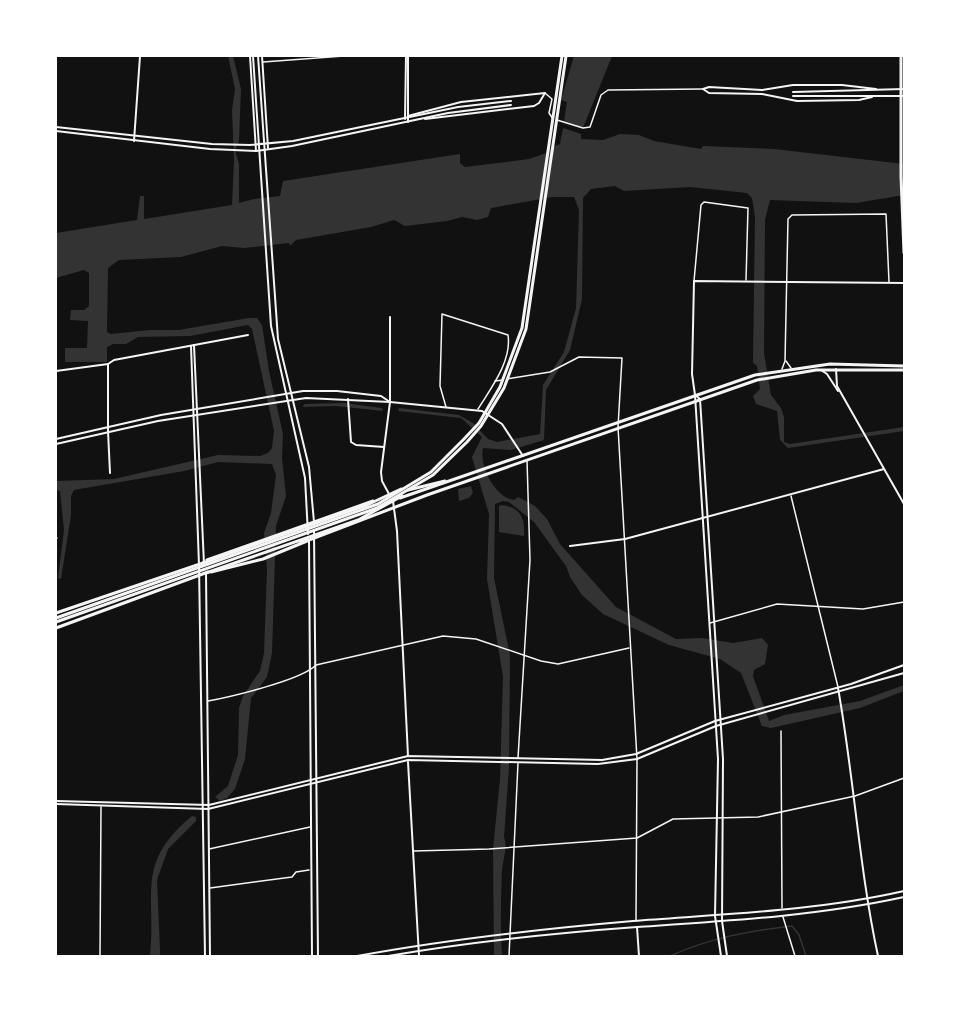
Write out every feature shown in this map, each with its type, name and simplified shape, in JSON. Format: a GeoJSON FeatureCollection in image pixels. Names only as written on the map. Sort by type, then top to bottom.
{"type":"FeatureCollection","features":[{"type":"Feature","properties":{"kind":"main road"},"geometry":{"type":"LineString","coordinates":[[56,620],[366,509],[422,479],[447,458],[478,423],[500,387],[518,343],[530,280],[564,56]]}},
{"type":"Feature","properties":{"kind":"main road"},"geometry":{"type":"LineString","coordinates":[[56,628],[358,520],[391,504],[433,475],[467,442],[494,405],[513,367],[529,312],[564,56]]}},
{"type":"Feature","properties":{"kind":"main road"},"geometry":{"type":"LineString","coordinates":[[901,56],[901,176],[904,253]]}},
{"type":"Feature","properties":{"kind":"main road"},"geometry":{"type":"LineString","coordinates":[[206,573],[263,559],[314,537],[476,478],[782,370],[830,364],[904,366]]}},
{"type":"Feature","properties":{"kind":"main road"},"geometry":{"type":"LineString","coordinates":[[854,369],[862,365]]}},
{"type":"Feature","properties":{"kind":"main road"},"geometry":{"type":"LineString","coordinates":[[201,564],[213,557],[264,542],[434,482],[450,481],[755,375],[836,369],[904,370]]}},
{"type":"Feature","properties":{"kind":"main road"},"geometry":{"type":"LineString","coordinates":[[56,614],[367,505],[422,479]]}},
{"type":"Feature","properties":{"kind":"main road"},"geometry":{"type":"LineString","coordinates":[[56,620],[287,541],[377,508],[406,493]]}},
{"type":"Feature","properties":{"kind":"main road"},"geometry":{"type":"LineString","coordinates":[[206,573],[277,547],[309,540]]}},
{"type":"Feature","properties":{"kind":"street"},"geometry":{"type":"LineString","coordinates":[[134,141],[140,56]]}},
{"type":"Feature","properties":{"kind":"street"},"geometry":{"type":"LineString","coordinates":[[251,56],[256,151]]}},
{"type":"Feature","properties":{"kind":"street"},"geometry":{"type":"LineString","coordinates":[[251,56],[273,339],[305,478],[309,540],[312,957]]}},
{"type":"Feature","properties":{"kind":"street"},"geometry":{"type":"LineString","coordinates":[[258,56],[278,339],[309,467],[314,524],[318,957]]}},
{"type":"Feature","properties":{"kind":"street"},"geometry":{"type":"LineString","coordinates":[[262,56],[268,148]]}},
{"type":"Feature","properties":{"kind":"street"},"geometry":{"type":"LineString","coordinates":[[262,62],[344,56]]}},
{"type":"Feature","properties":{"kind":"street"},"geometry":{"type":"LineString","coordinates":[[407,56],[407,122]]}},
{"type":"Feature","properties":{"kind":"street"},"geometry":{"type":"LineString","coordinates":[[406,117],[461,102],[544,93],[552,99],[550,118],[583,129],[593,124],[601,95],[608,90],[703,89],[709,87],[762,90],[793,85],[842,85],[876,89]]}},
{"type":"Feature","properties":{"kind":"street"},"geometry":{"type":"LineString","coordinates":[[703,89],[709,93],[762,94],[797,101],[859,100],[876,96]]}},
{"type":"Feature","properties":{"kind":"street"},"geometry":{"type":"LineString","coordinates":[[904,89],[793,94],[904,96]]}},
{"type":"Feature","properties":{"kind":"street"},"geometry":{"type":"LineString","coordinates":[[425,119],[534,106],[539,103],[544,93]]}},
{"type":"Feature","properties":{"kind":"street"},"geometry":{"type":"LineString","coordinates":[[56,129],[230,145],[268,144],[406,117],[511,103],[256,151],[134,141],[65,130]]}},
{"type":"Feature","properties":{"kind":"street"},"geometry":{"type":"LineString","coordinates":[[721,957],[715,916],[716,721],[692,374],[694,281],[701,205],[704,202],[748,208],[746,280]]}},
{"type":"Feature","properties":{"kind":"street"},"geometry":{"type":"LineString","coordinates":[[782,370],[785,361],[788,219],[797,214],[886,214],[889,283]]}},
{"type":"Feature","properties":{"kind":"street"},"geometry":{"type":"LineString","coordinates":[[694,281],[904,283]]}},
{"type":"Feature","properties":{"kind":"street"},"geometry":{"type":"LineString","coordinates":[[446,407],[440,386],[442,314],[508,335],[510,346],[495,381],[477,410]]}},
{"type":"Feature","properties":{"kind":"street"},"geometry":{"type":"LineString","coordinates":[[390,317],[390,402],[382,481],[395,508],[419,957]]}},
{"type":"Feature","properties":{"kind":"street"},"geometry":{"type":"LineString","coordinates":[[56,371],[108,364],[114,360],[248,335]]}},
{"type":"Feature","properties":{"kind":"street"},"geometry":{"type":"LineString","coordinates":[[193,346],[201,564],[206,573],[210,957]]}},
{"type":"Feature","properties":{"kind":"street"},"geometry":{"type":"LineString","coordinates":[[495,381],[550,372],[579,357],[622,358],[618,427],[637,759],[636,921]]}},
{"type":"Feature","properties":{"kind":"street"},"geometry":{"type":"LineString","coordinates":[[785,361],[791,368]]}},
{"type":"Feature","properties":{"kind":"street"},"geometry":{"type":"LineString","coordinates":[[108,364],[110,473]]}},
{"type":"Feature","properties":{"kind":"street"},"geometry":{"type":"LineString","coordinates":[[836,369],[835,378],[840,392]]}},
{"type":"Feature","properties":{"kind":"street"},"geometry":{"type":"LineString","coordinates":[[820,370],[827,374],[840,392],[904,504]]}},
{"type":"Feature","properties":{"kind":"street"},"geometry":{"type":"LineString","coordinates":[[56,439],[109,425],[291,393],[337,391],[381,396],[390,402]]}},
{"type":"Feature","properties":{"kind":"street"},"geometry":{"type":"LineString","coordinates":[[695,395],[700,399],[721,720],[722,921],[727,957]]}},
{"type":"Feature","properties":{"kind":"street"},"geometry":{"type":"LineString","coordinates":[[348,399],[351,442],[356,445],[384,447]]}},
{"type":"Feature","properties":{"kind":"street"},"geometry":{"type":"LineString","coordinates":[[56,444],[108,431],[194,415],[294,400],[348,399],[477,410],[502,424],[523,456]]}},
{"type":"Feature","properties":{"kind":"street"},"geometry":{"type":"LineString","coordinates":[[194,415],[198,458],[201,564],[199,575],[205,957]]}},
{"type":"Feature","properties":{"kind":"street"},"geometry":{"type":"LineString","coordinates":[[509,957],[508,932],[525,656],[529,520],[527,460]]}},
{"type":"Feature","properties":{"kind":"street"},"geometry":{"type":"LineString","coordinates":[[570,546],[625,539],[884,468]]}},
{"type":"Feature","properties":{"kind":"street"},"geometry":{"type":"LineString","coordinates":[[790,493],[841,701],[855,796],[866,899],[878,957]]}},
{"type":"Feature","properties":{"kind":"street"},"geometry":{"type":"LineString","coordinates":[[709,623],[777,604],[862,609],[904,602]]}},
{"type":"Feature","properties":{"kind":"street"},"geometry":{"type":"LineString","coordinates":[[208,701],[260,687],[310,670],[316,665],[402,644],[455,636],[493,644],[525,656],[558,664],[630,647]]}},
{"type":"Feature","properties":{"kind":"street"},"geometry":{"type":"LineString","coordinates":[[56,802],[208,807],[311,781],[316,777],[408,758],[602,760],[636,754],[716,721],[838,688],[904,665]]}},
{"type":"Feature","properties":{"kind":"street"},"geometry":{"type":"LineString","coordinates":[[518,760],[598,764],[637,759],[716,726],[904,673]]}},
{"type":"Feature","properties":{"kind":"street"},"geometry":{"type":"LineString","coordinates":[[781,731],[782,909]]}},
{"type":"Feature","properties":{"kind":"street"},"geometry":{"type":"LineString","coordinates":[[311,781],[316,782],[408,758]]}},
{"type":"Feature","properties":{"kind":"street"},"geometry":{"type":"LineString","coordinates":[[413,851],[507,848],[637,838],[673,819],[750,819],[855,796],[904,778]]}},
{"type":"Feature","properties":{"kind":"street"},"geometry":{"type":"LineString","coordinates":[[56,802],[203,807]]}},
{"type":"Feature","properties":{"kind":"street"},"geometry":{"type":"LineString","coordinates":[[100,957],[101,805]]}},
{"type":"Feature","properties":{"kind":"street"},"geometry":{"type":"LineString","coordinates":[[208,849],[311,827]]}},
{"type":"Feature","properties":{"kind":"street"},"geometry":{"type":"LineString","coordinates":[[209,888],[292,878],[296,872],[312,869]]}},
{"type":"Feature","properties":{"kind":"street"},"geometry":{"type":"LineString","coordinates":[[357,957],[491,934],[715,916],[866,899],[904,891]]}},
{"type":"Feature","properties":{"kind":"street"},"geometry":{"type":"LineString","coordinates":[[388,957],[508,938],[716,922],[867,905],[904,897]]}},
{"type":"Feature","properties":{"kind":"street"},"geometry":{"type":"LineString","coordinates":[[783,915],[795,957]]}},
{"type":"Feature","properties":{"kind":"street"},"geometry":{"type":"LineString","coordinates":[[637,927],[639,957]]}},
{"type":"Feature","properties":{"kind":"shaded area"},"geometry":{"type":"Polygon","coordinates":[[[228,56],[233,56],[241,89],[239,140],[235,150],[239,164],[239,203],[280,196],[283,181],[460,154],[460,163],[465,167],[529,159],[549,152],[550,148],[560,144],[563,128],[581,134],[581,139],[603,140],[620,134],[639,135],[654,141],[701,149],[703,146],[774,149],[904,164],[904,195],[856,203],[770,200],[765,220],[764,353],[771,395],[781,408],[784,417],[784,442],[790,444],[904,427],[904,431],[788,448],[780,440],[777,411],[756,404],[753,396],[760,389],[757,366],[753,363],[755,217],[752,198],[747,193],[690,187],[624,191],[615,186],[591,189],[583,198],[582,299],[570,350],[546,390],[544,440],[511,450],[483,448],[482,456],[486,472],[495,488],[507,498],[514,500],[518,497],[535,506],[547,519],[560,544],[616,607],[676,639],[702,638],[733,643],[762,638],[768,645],[765,664],[754,670],[753,676],[769,721],[784,715],[860,701],[904,685],[904,691],[860,708],[771,728],[762,726],[741,673],[720,659],[669,645],[603,614],[582,595],[570,577],[566,566],[534,522],[509,502],[503,501],[495,504],[494,578],[510,655],[509,767],[501,892],[502,956],[494,956],[493,849],[500,779],[503,677],[487,579],[489,514],[472,457],[482,437],[461,418],[398,411],[399,408],[459,415],[473,423],[488,439],[497,442],[540,434],[543,385],[564,352],[576,308],[579,210],[574,197],[552,197],[491,208],[488,217],[477,220],[462,217],[405,226],[394,220],[371,227],[296,240],[290,246],[289,243],[244,248],[222,246],[181,257],[119,260],[108,268],[107,332],[111,334],[179,330],[249,318],[257,318],[262,325],[269,371],[283,434],[282,458],[286,496],[276,526],[272,653],[267,677],[251,698],[245,759],[235,789],[227,798],[220,801],[215,797],[228,786],[238,755],[239,708],[243,696],[260,671],[264,653],[267,569],[264,533],[271,513],[276,475],[272,464],[218,462],[184,471],[74,490],[71,496],[71,515],[61,579],[58,578],[64,530],[60,491],[56,490],[56,481],[114,479],[218,455],[260,456],[268,453],[272,448],[274,431],[252,329],[248,325],[190,336],[138,337],[126,344],[113,344],[107,347],[107,362],[65,362],[65,348],[87,348],[88,321],[70,320],[71,310],[84,310],[89,306],[89,273],[84,270],[56,278],[56,233],[137,220],[140,196],[144,196],[144,219],[232,205],[234,160],[232,110],[235,89],[228,56]]]}},
{"type":"Feature","properties":{"kind":"shaded area"},"geometry":{"type":"Polygon","coordinates":[[[574,56],[612,56],[583,128],[564,121],[567,102],[561,100],[574,56]]]}},
{"type":"Feature","properties":{"kind":"shaded area"},"geometry":{"type":"Polygon","coordinates":[[[344,403],[382,408],[383,411],[336,406],[303,407],[304,404],[344,403]]]}},
{"type":"Feature","properties":{"kind":"shaded area"},"geometry":{"type":"Polygon","coordinates":[[[471,486],[473,493],[469,498],[459,501],[458,489],[471,486]]]}},
{"type":"Feature","properties":{"kind":"shaded area"},"geometry":{"type":"Polygon","coordinates":[[[499,506],[518,511],[521,515],[524,536],[499,532],[499,506]]]}},
{"type":"Feature","properties":{"kind":"shaded area"},"geometry":{"type":"Polygon","coordinates":[[[192,816],[196,817],[196,821],[168,849],[157,880],[160,956],[150,956],[151,897],[155,865],[162,849],[174,833],[192,816]]]}},
{"type":"Feature","properties":{"kind":"waterway"},"geometry":{"type":"LineString","coordinates":[[670,956],[700,944],[730,936],[792,926],[799,935],[806,956]]}}]}
